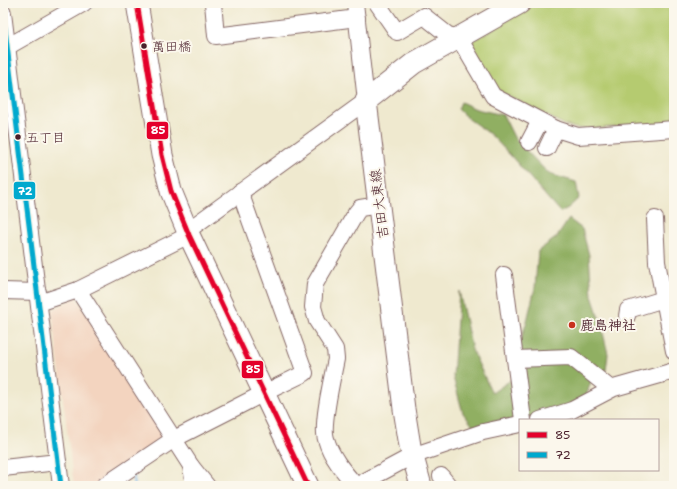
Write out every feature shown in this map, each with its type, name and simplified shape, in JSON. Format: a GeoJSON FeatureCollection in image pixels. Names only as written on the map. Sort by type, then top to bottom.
{"type":"FeatureCollection","features":[{"type":"Feature","properties":{"kind":"main road"},"geometry":{"type":"LineString","coordinates":[[137,3],[162,155],[171,191],[188,233],[308,486]]}},
{"type":"Feature","properties":{"kind":"main road"},"geometry":{"type":"LineString","coordinates":[[366,101],[414,63],[516,4]]}},
{"type":"Feature","properties":{"kind":"main road","name":"吉田大東線"},"geometry":{"type":"LineString","coordinates":[[366,101],[404,409],[412,456],[421,486]]}},
{"type":"Feature","properties":{"kind":"street"},"geometry":{"type":"LineString","coordinates":[[6,51],[84,3]]}},
{"type":"Feature","properties":{"kind":"street"},"geometry":{"type":"LineString","coordinates":[[3,291],[38,298],[78,290],[188,233],[240,192],[366,101],[356,11],[216,36],[213,3]]}},
{"type":"Feature","properties":{"kind":"street"},"geometry":{"type":"LineString","coordinates":[[377,3],[398,32],[424,16],[448,35],[459,38],[493,96],[556,129],[578,136],[674,129]]}},
{"type":"Feature","properties":{"kind":"street"},"geometry":{"type":"LineString","coordinates":[[3,13],[6,51],[61,486]]}},
{"type":"Feature","properties":{"kind":"street"},"geometry":{"type":"LineString","coordinates":[[529,142],[540,121]]}},
{"type":"Feature","properties":{"kind":"street"},"geometry":{"type":"LineString","coordinates":[[547,148],[556,129]]}},
{"type":"Feature","properties":{"kind":"street"},"geometry":{"type":"LineString","coordinates":[[104,486],[174,439],[305,373],[240,192]]}},
{"type":"Feature","properties":{"kind":"street"},"geometry":{"type":"LineString","coordinates":[[379,205],[360,208],[315,284],[313,307],[317,321],[335,349],[336,358],[325,425],[325,438],[337,464],[356,486],[412,456],[483,432],[519,424]]}},
{"type":"Feature","properties":{"kind":"street"},"geometry":{"type":"LineString","coordinates":[[655,219],[657,262],[674,351]]}},
{"type":"Feature","properties":{"kind":"street"},"geometry":{"type":"LineString","coordinates":[[504,275],[524,419]]}},
{"type":"Feature","properties":{"kind":"street"},"geometry":{"type":"LineString","coordinates":[[78,290],[174,439],[207,486]]}},
{"type":"Feature","properties":{"kind":"street"},"geometry":{"type":"LineString","coordinates":[[627,316],[628,310],[664,299]]}},
{"type":"Feature","properties":{"kind":"street"},"geometry":{"type":"LineString","coordinates":[[515,359],[571,357],[611,389]]}},
{"type":"Feature","properties":{"kind":"street"},"geometry":{"type":"LineString","coordinates":[[543,419],[572,410],[611,389],[674,369]]}},
{"type":"Feature","properties":{"kind":"street"},"geometry":{"type":"LineString","coordinates":[[3,468],[58,462]]}},
{"type":"Feature","properties":{"kind":"street"},"geometry":{"type":"LineString","coordinates":[[192,466],[194,486]]}},
{"type":"Feature","properties":{"kind":"shaded area"},"geometry":{"type":"Polygon","coordinates":[[[76,298],[171,438],[98,486],[74,486],[52,310],[76,298]]]}},
{"type":"Feature","properties":{"kind":"green space"},"geometry":{"type":"Polygon","coordinates":[[[536,3],[674,3],[674,123],[585,129],[575,128],[565,125],[497,90],[471,42],[536,3]]]}},
{"type":"Feature","properties":{"kind":"green space"},"geometry":{"type":"Polygon","coordinates":[[[461,102],[476,109],[503,115],[515,139],[549,174],[576,182],[579,198],[568,208],[560,212],[494,138],[466,117],[458,109],[461,102]]]}},
{"type":"Feature","properties":{"kind":"green space"},"geometry":{"type":"Polygon","coordinates":[[[569,219],[582,229],[589,255],[592,296],[600,320],[608,354],[606,370],[591,381],[584,403],[557,415],[473,426],[463,413],[453,377],[459,291],[472,350],[492,393],[518,375],[518,348],[527,321],[535,288],[538,251],[557,237],[569,219]]]}},
{"type":"Feature","properties":{"kind":"waterway"},"geometry":{"type":"LineString","coordinates":[[88,8],[95,3]]}},
{"type":"Feature","properties":{"kind":"waterway"},"geometry":{"type":"LineString","coordinates":[[133,472],[134,486]]}},
{"type":"Feature","properties":{"kind":"transit line","name":"85"},"geometry":{"type":"LineString","coordinates":[[137,3],[162,155],[171,191],[189,235],[308,486]]}},
{"type":"Feature","properties":{"kind":"transit line","name":"72"},"geometry":{"type":"LineString","coordinates":[[3,13],[61,486]]}},
{"type":"Feature","properties":{"kind":"place","name":"萬田橋"},"geometry":{"type":"Point","coordinates":[144,46]}},
{"type":"Feature","properties":{"kind":"place","name":"五丁目"},"geometry":{"type":"Point","coordinates":[18,137]}},
{"type":"Feature","properties":{"kind":"place","name":"鹿島神社"},"geometry":{"type":"Point","coordinates":[572,325]}}]}
